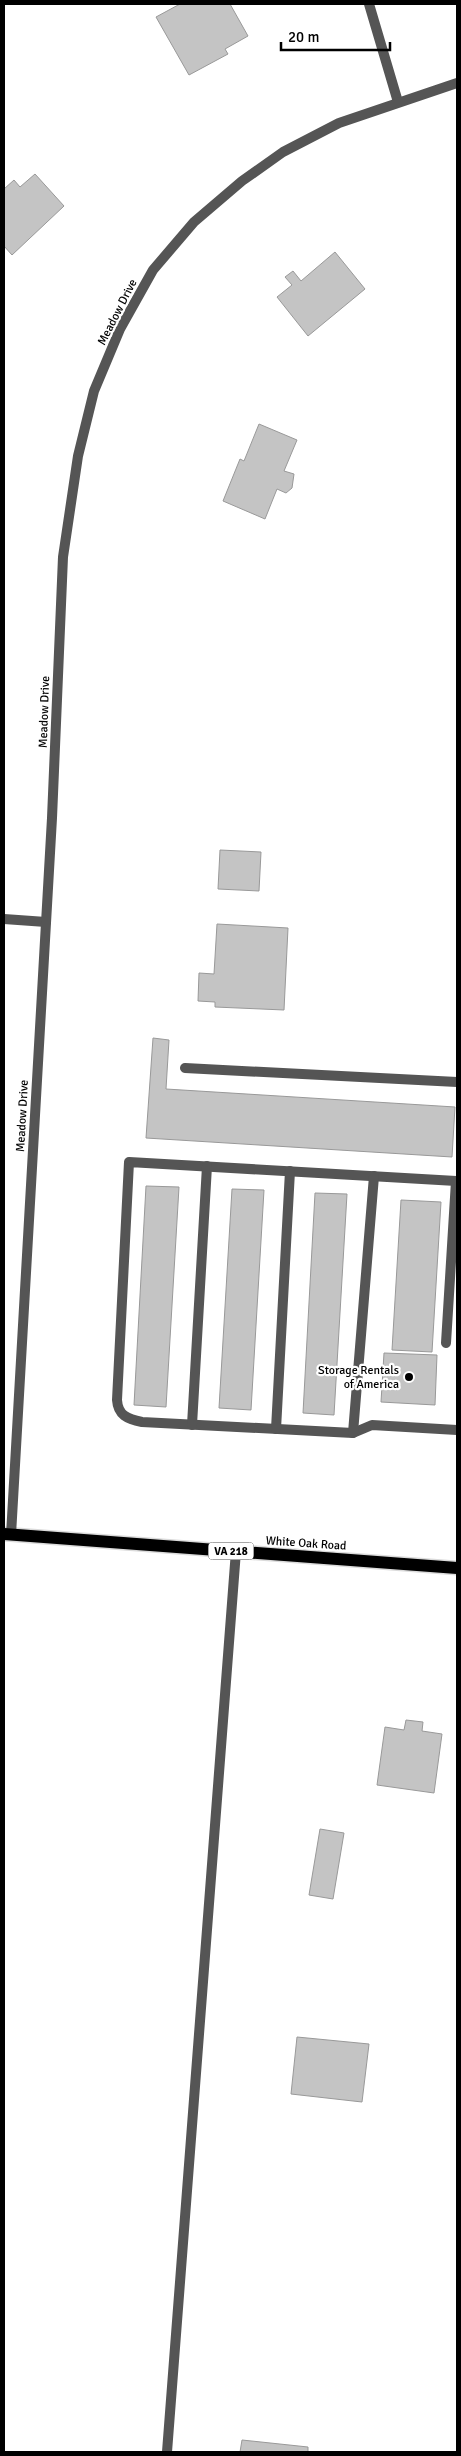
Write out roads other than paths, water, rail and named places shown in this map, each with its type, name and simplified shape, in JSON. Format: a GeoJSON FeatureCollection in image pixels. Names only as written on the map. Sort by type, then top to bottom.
{"type":"FeatureCollection","features":[{"type":"Feature","properties":{"kind":"main road","name":"White Oak Road"},"geometry":{"type":"LineString","coordinates":[[7,1534],[457,1568]]}},
{"type":"Feature","properties":{"kind":"street"},"geometry":{"type":"LineString","coordinates":[[369,4],[398,102]]}},
{"type":"Feature","properties":{"kind":"street","name":"Meadow Drive"},"geometry":{"type":"LineString","coordinates":[[7,1534],[46,922],[63,557],[78,456],[94,391],[120,329],[153,270],[194,222],[242,181],[284,152],[339,123],[457,83]]}},
{"type":"Feature","properties":{"kind":"street"},"geometry":{"type":"LineString","coordinates":[[4,919],[46,922]]}},
{"type":"Feature","properties":{"kind":"street"},"geometry":{"type":"LineString","coordinates":[[186,1068],[457,1082]]}},
{"type":"Feature","properties":{"kind":"street"},"geometry":{"type":"LineString","coordinates":[[446,1343],[456,1181],[129,1162],[118,1409],[124,1417],[132,1420],[192,1425],[353,1433],[372,1425],[457,1430]]}},
{"type":"Feature","properties":{"kind":"street"},"geometry":{"type":"LineString","coordinates":[[192,1425],[207,1166]]}},
{"type":"Feature","properties":{"kind":"street"},"geometry":{"type":"LineString","coordinates":[[276,1429],[290,1171]]}},
{"type":"Feature","properties":{"kind":"street"},"geometry":{"type":"LineString","coordinates":[[353,1433],[374,1176]]}},
{"type":"Feature","properties":{"kind":"street"},"geometry":{"type":"LineString","coordinates":[[167,2452],[236,1551]]}},
{"type":"Feature","properties":{"kind":"place","name":"Storage Rentals of America"},"geometry":{"type":"Point","coordinates":[409,1377]}}]}
